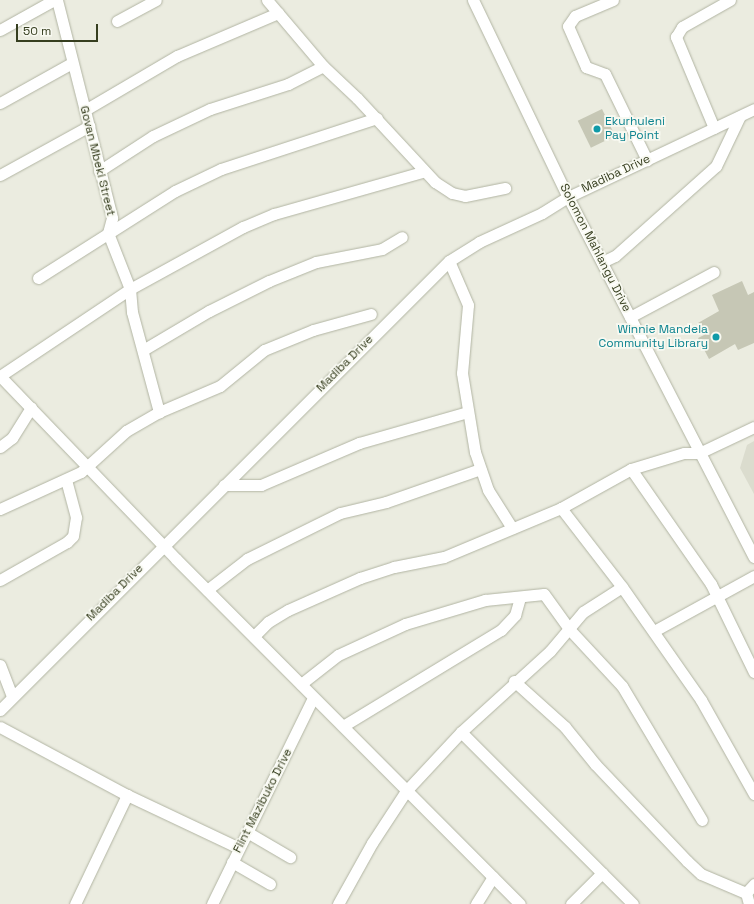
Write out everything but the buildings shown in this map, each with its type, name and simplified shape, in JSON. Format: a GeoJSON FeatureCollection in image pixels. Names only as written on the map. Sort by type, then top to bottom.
{"type":"FeatureCollection","features":[{"type":"Feature","properties":{"kind":"street"},"geometry":{"type":"LineString","coordinates":[[0,30],[55,0]]}},
{"type":"Feature","properties":{"kind":"street","name":"Govan Mbeki Street"},"geometry":{"type":"LineString","coordinates":[[55,0],[112,218],[108,232],[130,289],[132,312],[159,412]]}},
{"type":"Feature","properties":{"kind":"street"},"geometry":{"type":"LineString","coordinates":[[117,21],[156,0]]}},
{"type":"Feature","properties":{"kind":"street"},"geometry":{"type":"LineString","coordinates":[[267,0],[322,66],[377,118],[422,172],[443,188],[465,196],[505,188]]}},
{"type":"Feature","properties":{"kind":"street","name":"Solomon Mahlangu Drive"},"geometry":{"type":"LineString","coordinates":[[473,0],[568,197],[754,557]]}},
{"type":"Feature","properties":{"kind":"street"},"geometry":{"type":"LineString","coordinates":[[613,0],[575,16],[568,26],[586,67],[605,74],[647,160]]}},
{"type":"Feature","properties":{"kind":"street"},"geometry":{"type":"LineString","coordinates":[[714,128],[676,37],[682,27],[730,0]]}},
{"type":"Feature","properties":{"kind":"street"},"geometry":{"type":"LineString","coordinates":[[85,110],[177,56],[278,13]]}},
{"type":"Feature","properties":{"kind":"street"},"geometry":{"type":"LineString","coordinates":[[0,103],[72,63]]}},
{"type":"Feature","properties":{"kind":"street"},"geometry":{"type":"LineString","coordinates":[[99,171],[153,136],[210,109],[288,84],[322,66]]}},
{"type":"Feature","properties":{"kind":"street","name":"Madiba Drive"},"geometry":{"type":"LineString","coordinates":[[0,710],[12,696],[449,261],[479,242],[542,213],[568,197],[754,109]]}},
{"type":"Feature","properties":{"kind":"street"},"geometry":{"type":"LineString","coordinates":[[602,262],[615,256],[716,166],[740,116]]}},
{"type":"Feature","properties":{"kind":"street"},"geometry":{"type":"LineString","coordinates":[[38,278],[175,190],[221,169],[377,118]]}},
{"type":"Feature","properties":{"kind":"street"},"geometry":{"type":"LineString","coordinates":[[0,175],[89,126]]}},
{"type":"Feature","properties":{"kind":"street"},"geometry":{"type":"LineString","coordinates":[[422,172],[258,220],[130,289],[0,376],[88,466],[163,546],[520,904]]}},
{"type":"Feature","properties":{"kind":"street"},"geometry":{"type":"LineString","coordinates":[[143,350],[209,311],[269,282],[316,262],[382,249],[402,238]]}},
{"type":"Feature","properties":{"kind":"street"},"geometry":{"type":"LineString","coordinates":[[449,261],[468,305],[462,350],[468,412],[480,469],[490,495],[512,528]]}},
{"type":"Feature","properties":{"kind":"street"},"geometry":{"type":"LineString","coordinates":[[630,317],[714,272]]}},
{"type":"Feature","properties":{"kind":"street"},"geometry":{"type":"LineString","coordinates":[[0,509],[66,480],[88,466],[126,431],[159,412],[220,386],[269,348],[313,330],[371,314]]}},
{"type":"Feature","properties":{"kind":"street"},"geometry":{"type":"LineString","coordinates":[[0,447],[12,438],[31,408]]}},
{"type":"Feature","properties":{"kind":"street"},"geometry":{"type":"LineString","coordinates":[[224,485],[261,485],[359,443],[468,412]]}},
{"type":"Feature","properties":{"kind":"street"},"geometry":{"type":"LineString","coordinates":[[254,636],[268,622],[288,610],[360,578],[394,567],[444,557],[561,508],[631,469],[684,452],[700,454],[754,426]]}},
{"type":"Feature","properties":{"kind":"street"},"geometry":{"type":"LineString","coordinates":[[207,590],[247,560],[340,513],[386,502],[480,469]]}},
{"type":"Feature","properties":{"kind":"street"},"geometry":{"type":"LineString","coordinates":[[631,469],[694,556],[718,594],[754,672]]}},
{"type":"Feature","properties":{"kind":"street"},"geometry":{"type":"LineString","coordinates":[[0,580],[67,542],[73,536],[76,517],[66,480]]}},
{"type":"Feature","properties":{"kind":"street"},"geometry":{"type":"LineString","coordinates":[[561,508],[622,587],[701,700],[754,794]]}},
{"type":"Feature","properties":{"kind":"street"},"geometry":{"type":"LineString","coordinates":[[654,631],[718,594],[754,576]]}},
{"type":"Feature","properties":{"kind":"street"},"geometry":{"type":"LineString","coordinates":[[338,904],[372,842],[406,791],[461,732],[570,630],[583,612],[622,587]]}},
{"type":"Feature","properties":{"kind":"street"},"geometry":{"type":"LineString","coordinates":[[300,684],[338,655],[405,624],[485,600],[520,598],[538,592],[544,594],[570,630],[622,686],[702,820]]}},
{"type":"Feature","properties":{"kind":"street"},"geometry":{"type":"LineString","coordinates":[[343,726],[501,630],[515,615],[520,598]]}},
{"type":"Feature","properties":{"kind":"street"},"geometry":{"type":"LineString","coordinates":[[0,666],[12,696]]}},
{"type":"Feature","properties":{"kind":"street"},"geometry":{"type":"LineString","coordinates":[[514,682],[569,732],[595,764],[701,874],[748,899],[754,884]]}},
{"type":"Feature","properties":{"kind":"street","name":"Flint Mazibuko Drive"},"geometry":{"type":"LineString","coordinates":[[212,904],[313,698]]}},
{"type":"Feature","properties":{"kind":"street"},"geometry":{"type":"LineString","coordinates":[[0,727],[127,795],[239,848]]}},
{"type":"Feature","properties":{"kind":"street"},"geometry":{"type":"LineString","coordinates":[[461,732],[633,904]]}},
{"type":"Feature","properties":{"kind":"street"},"geometry":{"type":"LineString","coordinates":[[74,904],[127,795]]}},
{"type":"Feature","properties":{"kind":"street"},"geometry":{"type":"LineString","coordinates":[[247,832],[290,857]]}},
{"type":"Feature","properties":{"kind":"street"},"geometry":{"type":"LineString","coordinates":[[232,862],[270,884]]}},
{"type":"Feature","properties":{"kind":"street"},"geometry":{"type":"LineString","coordinates":[[571,904],[602,873]]}},
{"type":"Feature","properties":{"kind":"street"},"geometry":{"type":"LineString","coordinates":[[476,904],[493,876]]}},
{"type":"Feature","properties":{"kind":"shaded area"},"geometry":{"type":"Polygon","coordinates":[[[754,441],[754,494],[740,468],[747,445],[754,441]]]}},
{"type":"Feature","properties":{"kind":"place","name":"Ekurhuleni Pay Point"},"geometry":{"type":"Point","coordinates":[597,129]}},
{"type":"Feature","properties":{"kind":"place","name":"Winnie Mandela Community Library"},"geometry":{"type":"Point","coordinates":[716,337]}}]}
